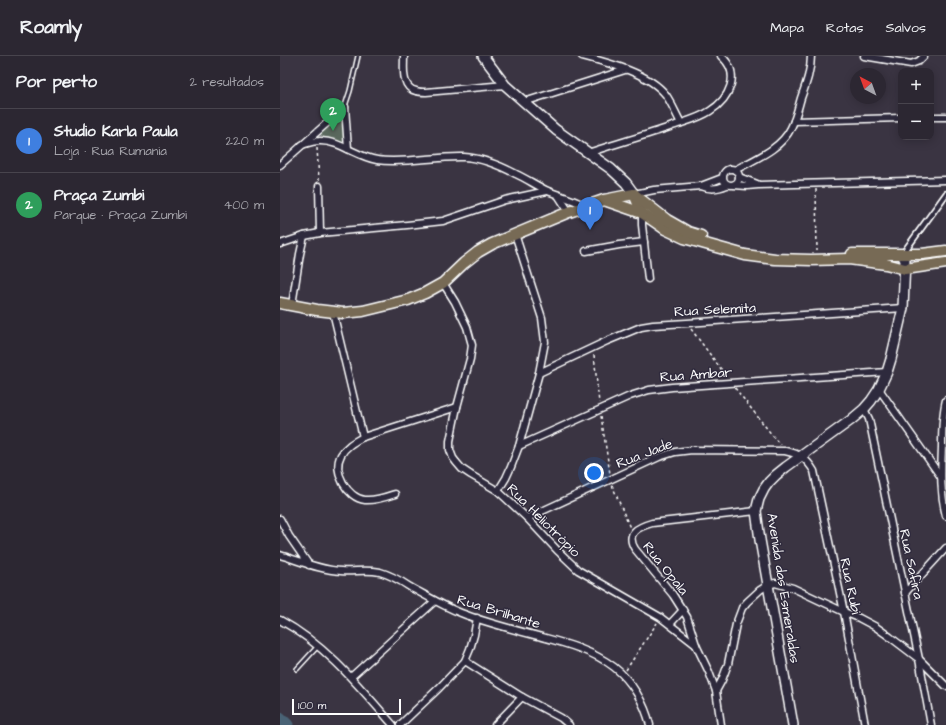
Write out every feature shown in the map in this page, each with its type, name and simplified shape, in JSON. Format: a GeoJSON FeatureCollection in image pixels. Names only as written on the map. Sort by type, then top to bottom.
{"type":"FeatureCollection","features":[{"type":"Feature","properties":{"kind":"main road"},"geometry":{"type":"LineString","coordinates":[[483,56],[505,85],[556,130],[619,176],[634,194],[667,220],[688,232],[707,239],[745,249],[776,255],[922,254],[946,251]]}},
{"type":"Feature","properties":{"kind":"main road"},"geometry":{"type":"LineString","coordinates":[[280,303],[343,313],[363,311],[408,300],[443,283],[464,263],[478,252],[492,244],[584,206],[634,194]]}},
{"type":"Feature","properties":{"kind":"main road"},"geometry":{"type":"LineString","coordinates":[[634,194],[642,213]]}},
{"type":"Feature","properties":{"kind":"main road"},"geometry":{"type":"LineString","coordinates":[[604,200],[642,213],[666,229],[684,238],[745,255],[775,259],[849,259],[886,264],[905,269],[946,263]]}},
{"type":"Feature","properties":{"kind":"main road","name":"Avenida das Esmeraldas"},"geometry":{"type":"LineString","coordinates":[[793,725],[756,511],[759,498],[764,489],[776,475],[851,420],[864,409],[879,389],[891,359],[903,308],[905,269],[904,257],[900,254]]}},
{"type":"Feature","properties":{"kind":"main road"},"geometry":{"type":"LineString","coordinates":[[905,269],[921,262],[942,260],[946,258]]}},
{"type":"Feature","properties":{"kind":"street"},"geometry":{"type":"LineString","coordinates":[[404,56],[404,78],[409,87],[414,91],[426,92],[505,85]]}},
{"type":"Feature","properties":{"kind":"street"},"geometry":{"type":"LineString","coordinates":[[582,56],[626,70],[648,79],[658,86],[666,95],[681,123]]}},
{"type":"Feature","properties":{"kind":"street"},"geometry":{"type":"LineString","coordinates":[[588,153],[710,112],[719,104],[730,89],[732,80],[732,72],[729,64],[721,56]]}},
{"type":"Feature","properties":{"kind":"street"},"geometry":{"type":"LineString","coordinates":[[634,194],[654,190],[701,186],[722,178],[726,171],[730,169],[735,170],[765,153],[780,142],[787,135],[794,121],[810,73],[811,56]]}},
{"type":"Feature","properties":{"kind":"street"},"geometry":{"type":"LineString","coordinates":[[864,56],[911,64],[919,61],[924,56]]}},
{"type":"Feature","properties":{"kind":"street"},"geometry":{"type":"LineString","coordinates":[[524,102],[626,70]]}},
{"type":"Feature","properties":{"kind":"street"},"geometry":{"type":"LineString","coordinates":[[280,164],[345,107]]}},
{"type":"Feature","properties":{"kind":"street"},"geometry":{"type":"LineString","coordinates":[[345,107],[348,149]]}},
{"type":"Feature","properties":{"kind":"street"},"geometry":{"type":"LineString","coordinates":[[934,117],[946,117]]}},
{"type":"Feature","properties":{"kind":"street"},"geometry":{"type":"LineString","coordinates":[[794,121],[898,118]]}},
{"type":"Feature","properties":{"kind":"street"},"geometry":{"type":"LineString","coordinates":[[302,145],[316,141],[329,142],[364,157],[376,160],[396,161],[443,157],[466,157],[487,161],[516,173],[547,191],[576,201],[584,206]]}},
{"type":"Feature","properties":{"kind":"street"},"geometry":{"type":"LineString","coordinates":[[735,170],[739,178]]}},
{"type":"Feature","properties":{"kind":"street"},"geometry":{"type":"LineString","coordinates":[[722,178],[724,183],[727,185]]}},
{"type":"Feature","properties":{"kind":"street"},"geometry":{"type":"LineString","coordinates":[[734,185],[739,178]]}},
{"type":"Feature","properties":{"kind":"street"},"geometry":{"type":"LineString","coordinates":[[739,178],[758,185]]}},
{"type":"Feature","properties":{"kind":"street"},"geometry":{"type":"LineString","coordinates":[[701,186],[716,189],[727,185],[747,186],[946,180]]}},
{"type":"Feature","properties":{"kind":"street"},"geometry":{"type":"LineString","coordinates":[[319,186],[320,233]]}},
{"type":"Feature","properties":{"kind":"street"},"geometry":{"type":"LineString","coordinates":[[280,244],[304,236],[320,233],[443,220],[504,200],[547,191]]}},
{"type":"Feature","properties":{"kind":"street"},"geometry":{"type":"LineString","coordinates":[[900,254],[946,194]]}},
{"type":"Feature","properties":{"kind":"street"},"geometry":{"type":"LineString","coordinates":[[558,195],[569,212]]}},
{"type":"Feature","properties":{"kind":"street"},"geometry":{"type":"LineString","coordinates":[[642,213],[648,279]]}},
{"type":"Feature","properties":{"kind":"street"},"geometry":{"type":"LineString","coordinates":[[498,491],[512,467],[519,446],[539,372],[545,342],[542,318],[515,234]]}},
{"type":"Feature","properties":{"kind":"street"},"geometry":{"type":"LineString","coordinates":[[292,305],[304,236]]}},
{"type":"Feature","properties":{"kind":"street"},"geometry":{"type":"LineString","coordinates":[[586,251],[644,242]]}},
{"type":"Feature","properties":{"kind":"street","name":"Rua Heliotrópio"},"geometry":{"type":"LineString","coordinates":[[443,283],[455,302],[467,327],[472,345],[450,441],[450,450],[453,458],[462,468],[498,491],[578,570],[660,617],[696,645]]}},
{"type":"Feature","properties":{"kind":"street","name":"Rua Selemita"},"geometry":{"type":"LineString","coordinates":[[539,372],[635,329],[653,325],[903,308]]}},
{"type":"Feature","properties":{"kind":"street"},"geometry":{"type":"LineString","coordinates":[[333,312],[362,438]]}},
{"type":"Feature","properties":{"kind":"street","name":"Rua Ambar"},"geometry":{"type":"LineString","coordinates":[[519,446],[630,396],[649,390],[672,387],[887,372]]}},
{"type":"Feature","properties":{"kind":"street"},"geometry":{"type":"LineString","coordinates":[[879,389],[941,477]]}},
{"type":"Feature","properties":{"kind":"street"},"geometry":{"type":"LineString","coordinates":[[946,400],[943,421],[941,477],[946,516]]}},
{"type":"Feature","properties":{"kind":"street"},"geometry":{"type":"LineString","coordinates":[[395,494],[375,500],[364,500],[348,492],[339,474],[338,463],[341,455],[352,443],[362,438],[457,407]]}},
{"type":"Feature","properties":{"kind":"street","name":"Rua Safira"},"geometry":{"type":"LineString","coordinates":[[864,409],[869,419],[906,593],[931,725]]}},
{"type":"Feature","properties":{"kind":"street","name":"Rua Jade"},"geometry":{"type":"LineString","coordinates":[[527,518],[659,457],[675,452],[692,450],[785,451],[793,452],[802,456]]}},
{"type":"Feature","properties":{"kind":"street","name":"Rua Rubi"},"geometry":{"type":"LineString","coordinates":[[802,456],[814,471],[844,612],[865,725]]}},
{"type":"Feature","properties":{"kind":"street","name":"Rua Opala"},"geometry":{"type":"LineString","coordinates":[[696,645],[692,629],[683,610],[673,595],[634,550],[631,541],[632,534],[639,528],[652,523],[756,511]]}},
{"type":"Feature","properties":{"kind":"street"},"geometry":{"type":"LineString","coordinates":[[280,519],[289,536],[310,565]]}},
{"type":"Feature","properties":{"kind":"street"},"geometry":{"type":"LineString","coordinates":[[906,593],[946,548]]}},
{"type":"Feature","properties":{"kind":"street","name":"Rua Brilhante"},"geometry":{"type":"LineString","coordinates":[[280,555],[329,570],[379,572],[393,577],[435,601],[460,613],[558,641],[589,652],[615,667],[623,675],[640,697],[650,725]]}},
{"type":"Feature","properties":{"kind":"street"},"geometry":{"type":"LineString","coordinates":[[716,691],[728,664],[739,615],[747,602],[756,593],[768,585],[775,583],[793,588],[876,627],[919,659],[946,686]]}},
{"type":"Feature","properties":{"kind":"street"},"geometry":{"type":"LineString","coordinates":[[351,677],[435,601]]}},
{"type":"Feature","properties":{"kind":"street"},"geometry":{"type":"LineString","coordinates":[[670,624],[683,610]]}},
{"type":"Feature","properties":{"kind":"street"},"geometry":{"type":"LineString","coordinates":[[400,725],[465,661],[472,642],[477,618]]}},
{"type":"Feature","properties":{"kind":"street"},"geometry":{"type":"LineString","coordinates":[[280,620],[297,630],[340,665],[393,725]]}},
{"type":"Feature","properties":{"kind":"street"},"geometry":{"type":"LineString","coordinates":[[696,645],[716,691],[721,725]]}},
{"type":"Feature","properties":{"kind":"street"},"geometry":{"type":"LineString","coordinates":[[465,661],[522,697],[561,718],[569,725]]}},
{"type":"Feature","properties":{"kind":"street"},"geometry":{"type":"LineString","coordinates":[[495,725],[522,697]]}},
{"type":"Feature","properties":{"kind":"lane"},"geometry":{"type":"LineString","coordinates":[[345,107],[358,56]]}},
{"type":"Feature","properties":{"kind":"lane"},"geometry":{"type":"LineString","coordinates":[[297,669],[318,646]]}},
{"type":"Feature","properties":{"kind":"path"},"geometry":{"type":"LineString","coordinates":[[316,141],[319,186]]}},
{"type":"Feature","properties":{"kind":"path"},"geometry":{"type":"LineString","coordinates":[[816,183],[818,255]]}},
{"type":"Feature","properties":{"kind":"path"},"geometry":{"type":"LineString","coordinates":[[687,323],[731,383],[785,451]]}},
{"type":"Feature","properties":{"kind":"path"},"geometry":{"type":"LineString","coordinates":[[610,479],[632,534]]}},
{"type":"Feature","properties":{"kind":"path"},"geometry":{"type":"LineString","coordinates":[[623,675],[660,617]]}},
{"type":"Feature","properties":{"kind":"green space"},"geometry":{"type":"Polygon","coordinates":[[[342,114],[346,141],[342,144],[325,138],[319,134],[322,128],[342,114]]]}},
{"type":"Feature","properties":{"kind":"waterway"},"geometry":{"type":"LineString","coordinates":[[280,718],[287,725]]}},
{"type":"Feature","properties":{"kind":"place","name":"Praça Zumbi"},"geometry":{"type":"Point","coordinates":[333,131]}},
{"type":"Feature","properties":{"kind":"place","name":"Studio Karla Paula"},"geometry":{"type":"Point","coordinates":[590,230]}}]}
